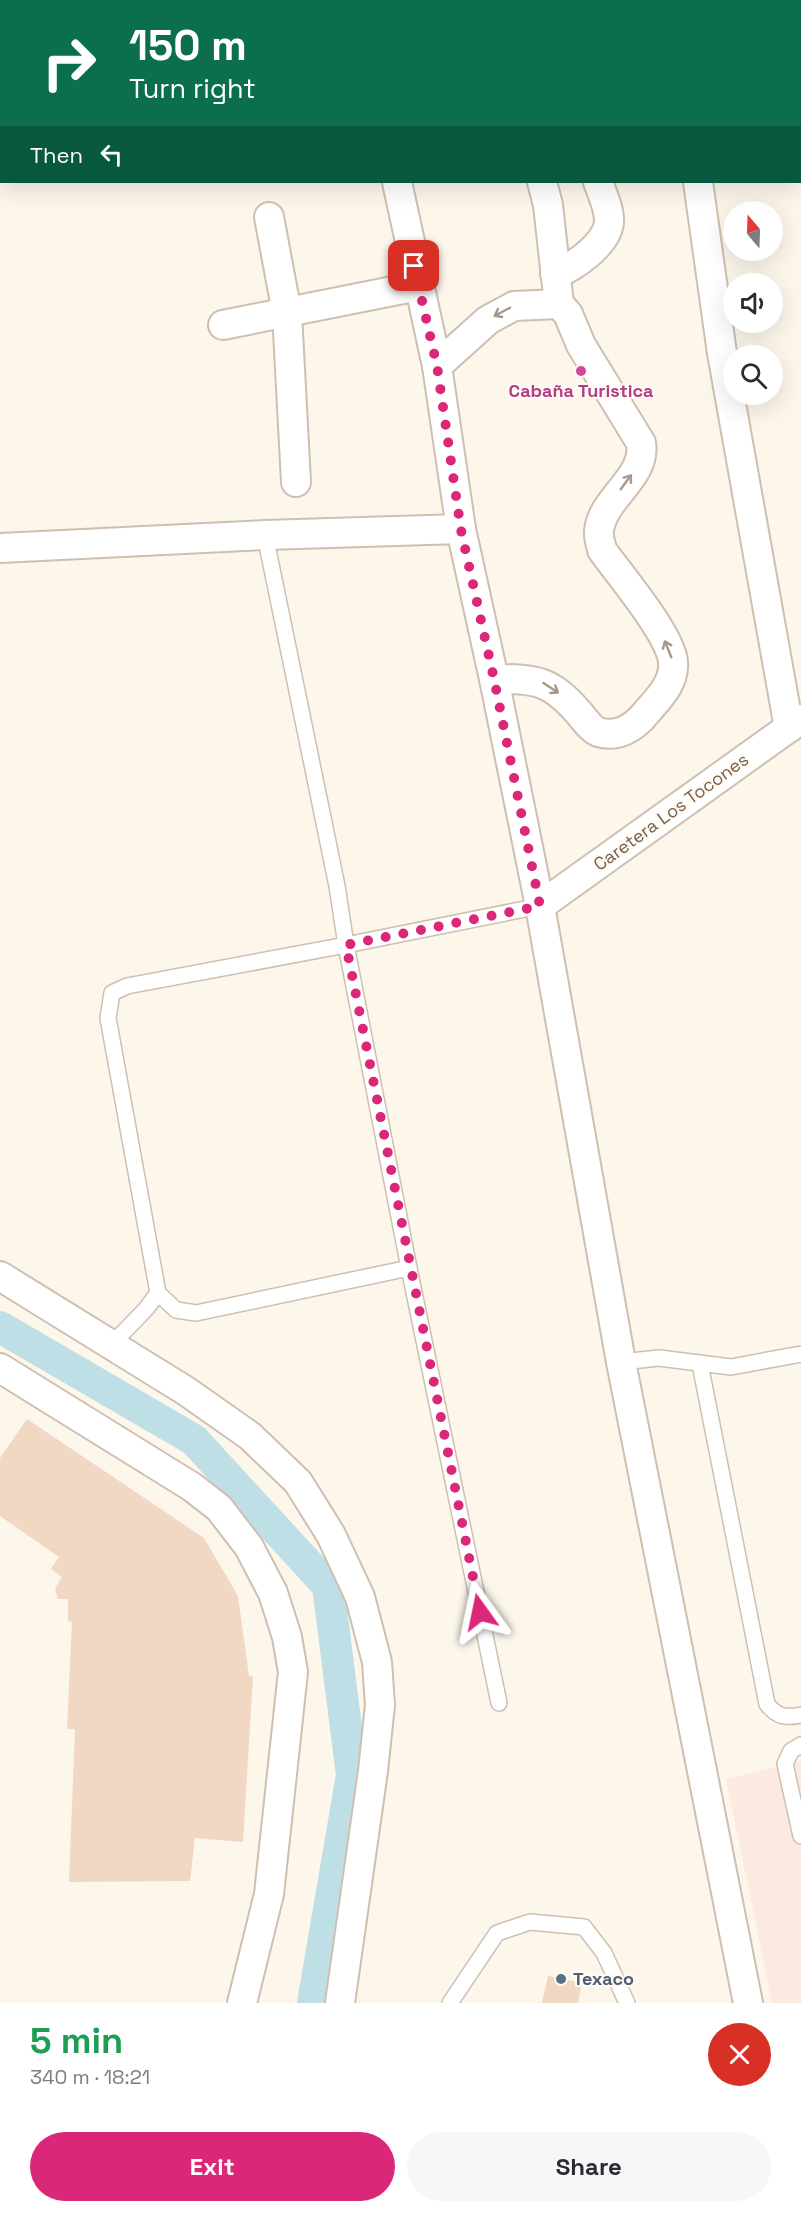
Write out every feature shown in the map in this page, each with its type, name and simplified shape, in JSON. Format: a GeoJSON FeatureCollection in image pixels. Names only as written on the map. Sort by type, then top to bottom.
{"type":"FeatureCollection","features":[{"type":"Feature","properties":{"kind":"street"},"geometry":{"type":"LineString","coordinates":[[397,183],[437,366],[461,530],[540,906],[621,1362],[748,2003]]}},
{"type":"Feature","properties":{"kind":"street"},"geometry":{"type":"LineString","coordinates":[[494,679],[521,679],[546,683],[566,699],[595,731],[608,734],[622,733],[640,720],[667,689],[674,663],[667,643],[602,550],[598,534],[601,520],[640,460],[641,442],[581,345],[568,314],[559,304],[548,205],[542,183]]}},
{"type":"Feature","properties":{"kind":"street"},"geometry":{"type":"LineString","coordinates":[[555,274],[570,269],[602,238],[609,223],[606,204],[598,183]]}},
{"type":"Feature","properties":{"kind":"street"},"geometry":{"type":"LineString","coordinates":[[698,183],[722,353],[795,723]]}},
{"type":"Feature","properties":{"kind":"street"},"geometry":{"type":"LineString","coordinates":[[269,217],[287,313],[296,482]]}},
{"type":"Feature","properties":{"kind":"street"},"geometry":{"type":"LineString","coordinates":[[223,325],[418,286]]}},
{"type":"Feature","properties":{"kind":"street"},"geometry":{"type":"LineString","coordinates":[[437,366],[488,320],[514,306],[559,304]]}},
{"type":"Feature","properties":{"kind":"street"},"geometry":{"type":"LineString","coordinates":[[0,548],[265,535],[461,530]]}},
{"type":"Feature","properties":{"kind":"street","name":"Caretera Los Tocones"},"geometry":{"type":"LineString","coordinates":[[540,906],[795,723]]}},
{"type":"Feature","properties":{"kind":"street"},"geometry":{"type":"LineString","coordinates":[[0,1276],[186,1391],[250,1436],[297,1482],[331,1535],[360,1597],[377,1662],[380,1705],[373,1771],[340,2003]]}},
{"type":"Feature","properties":{"kind":"street"},"geometry":{"type":"LineString","coordinates":[[0,1368],[192,1488],[219,1508],[249,1547],[273,1593],[287,1637],[293,1672],[269,1894],[242,2003]]}},
{"type":"Feature","properties":{"kind":"lane"},"geometry":{"type":"LineString","coordinates":[[265,535],[337,886],[346,945],[409,1268],[499,1703]]}},
{"type":"Feature","properties":{"kind":"lane"},"geometry":{"type":"LineString","coordinates":[[409,1268],[196,1313],[176,1310],[158,1293],[108,1017],[112,993],[127,986],[540,906]]}},
{"type":"Feature","properties":{"kind":"lane"},"geometry":{"type":"LineString","coordinates":[[111,1344],[146,1309],[158,1293]]}},
{"type":"Feature","properties":{"kind":"lane"},"geometry":{"type":"LineString","coordinates":[[621,1362],[659,1358],[731,1367],[801,1354]]}},
{"type":"Feature","properties":{"kind":"lane"},"geometry":{"type":"LineString","coordinates":[[700,1364],[767,1704],[780,1716],[789,1718],[801,1715]]}},
{"type":"Feature","properties":{"kind":"lane"},"geometry":{"type":"LineString","coordinates":[[801,1745],[791,1751],[785,1764],[801,1836]]}},
{"type":"Feature","properties":{"kind":"lane"},"geometry":{"type":"LineString","coordinates":[[450,2003],[497,1933],[530,1922],[584,1927],[604,1953],[627,2003]]}},
{"type":"Feature","properties":{"kind":"shaded area"},"geometry":{"type":"Polygon","coordinates":[[[801,1761],[801,2003],[772,2003],[726,1779],[801,1761]]]}},
{"type":"Feature","properties":{"kind":"building"},"geometry":{"type":"Polygon","coordinates":[[[27,1419],[204,1538],[238,1596],[249,1676],[253,1676],[243,1842],[195,1838],[190,1881],[69,1882],[75,1729],[67,1729],[72,1622],[68,1621],[68,1599],[58,1599],[55,1589],[62,1577],[51,1569],[59,1557],[0,1516],[0,1458],[27,1419]]]}},
{"type":"Feature","properties":{"kind":"building"},"geometry":{"type":"Polygon","coordinates":[[[548,1976],[582,1983],[578,2003],[542,2003],[548,1976]]]}},
{"type":"Feature","properties":{"kind":"waterway"},"geometry":{"type":"LineString","coordinates":[[0,1327],[194,1440],[328,1586],[352,1775],[313,2003]]}},
{"type":"Feature","properties":{"kind":"place","name":"Cabaña Turistica"},"geometry":{"type":"Point","coordinates":[581,371]}},
{"type":"Feature","properties":{"kind":"place","name":"Texaco"},"geometry":{"type":"Point","coordinates":[561,1979]}},
{"type":"Feature","properties":{"kind":"route"},"geometry":{"type":"LineString","coordinates":[[414,266],[437,366],[461,530],[540,906],[346,945],[409,1268],[480,1612]]}}]}
